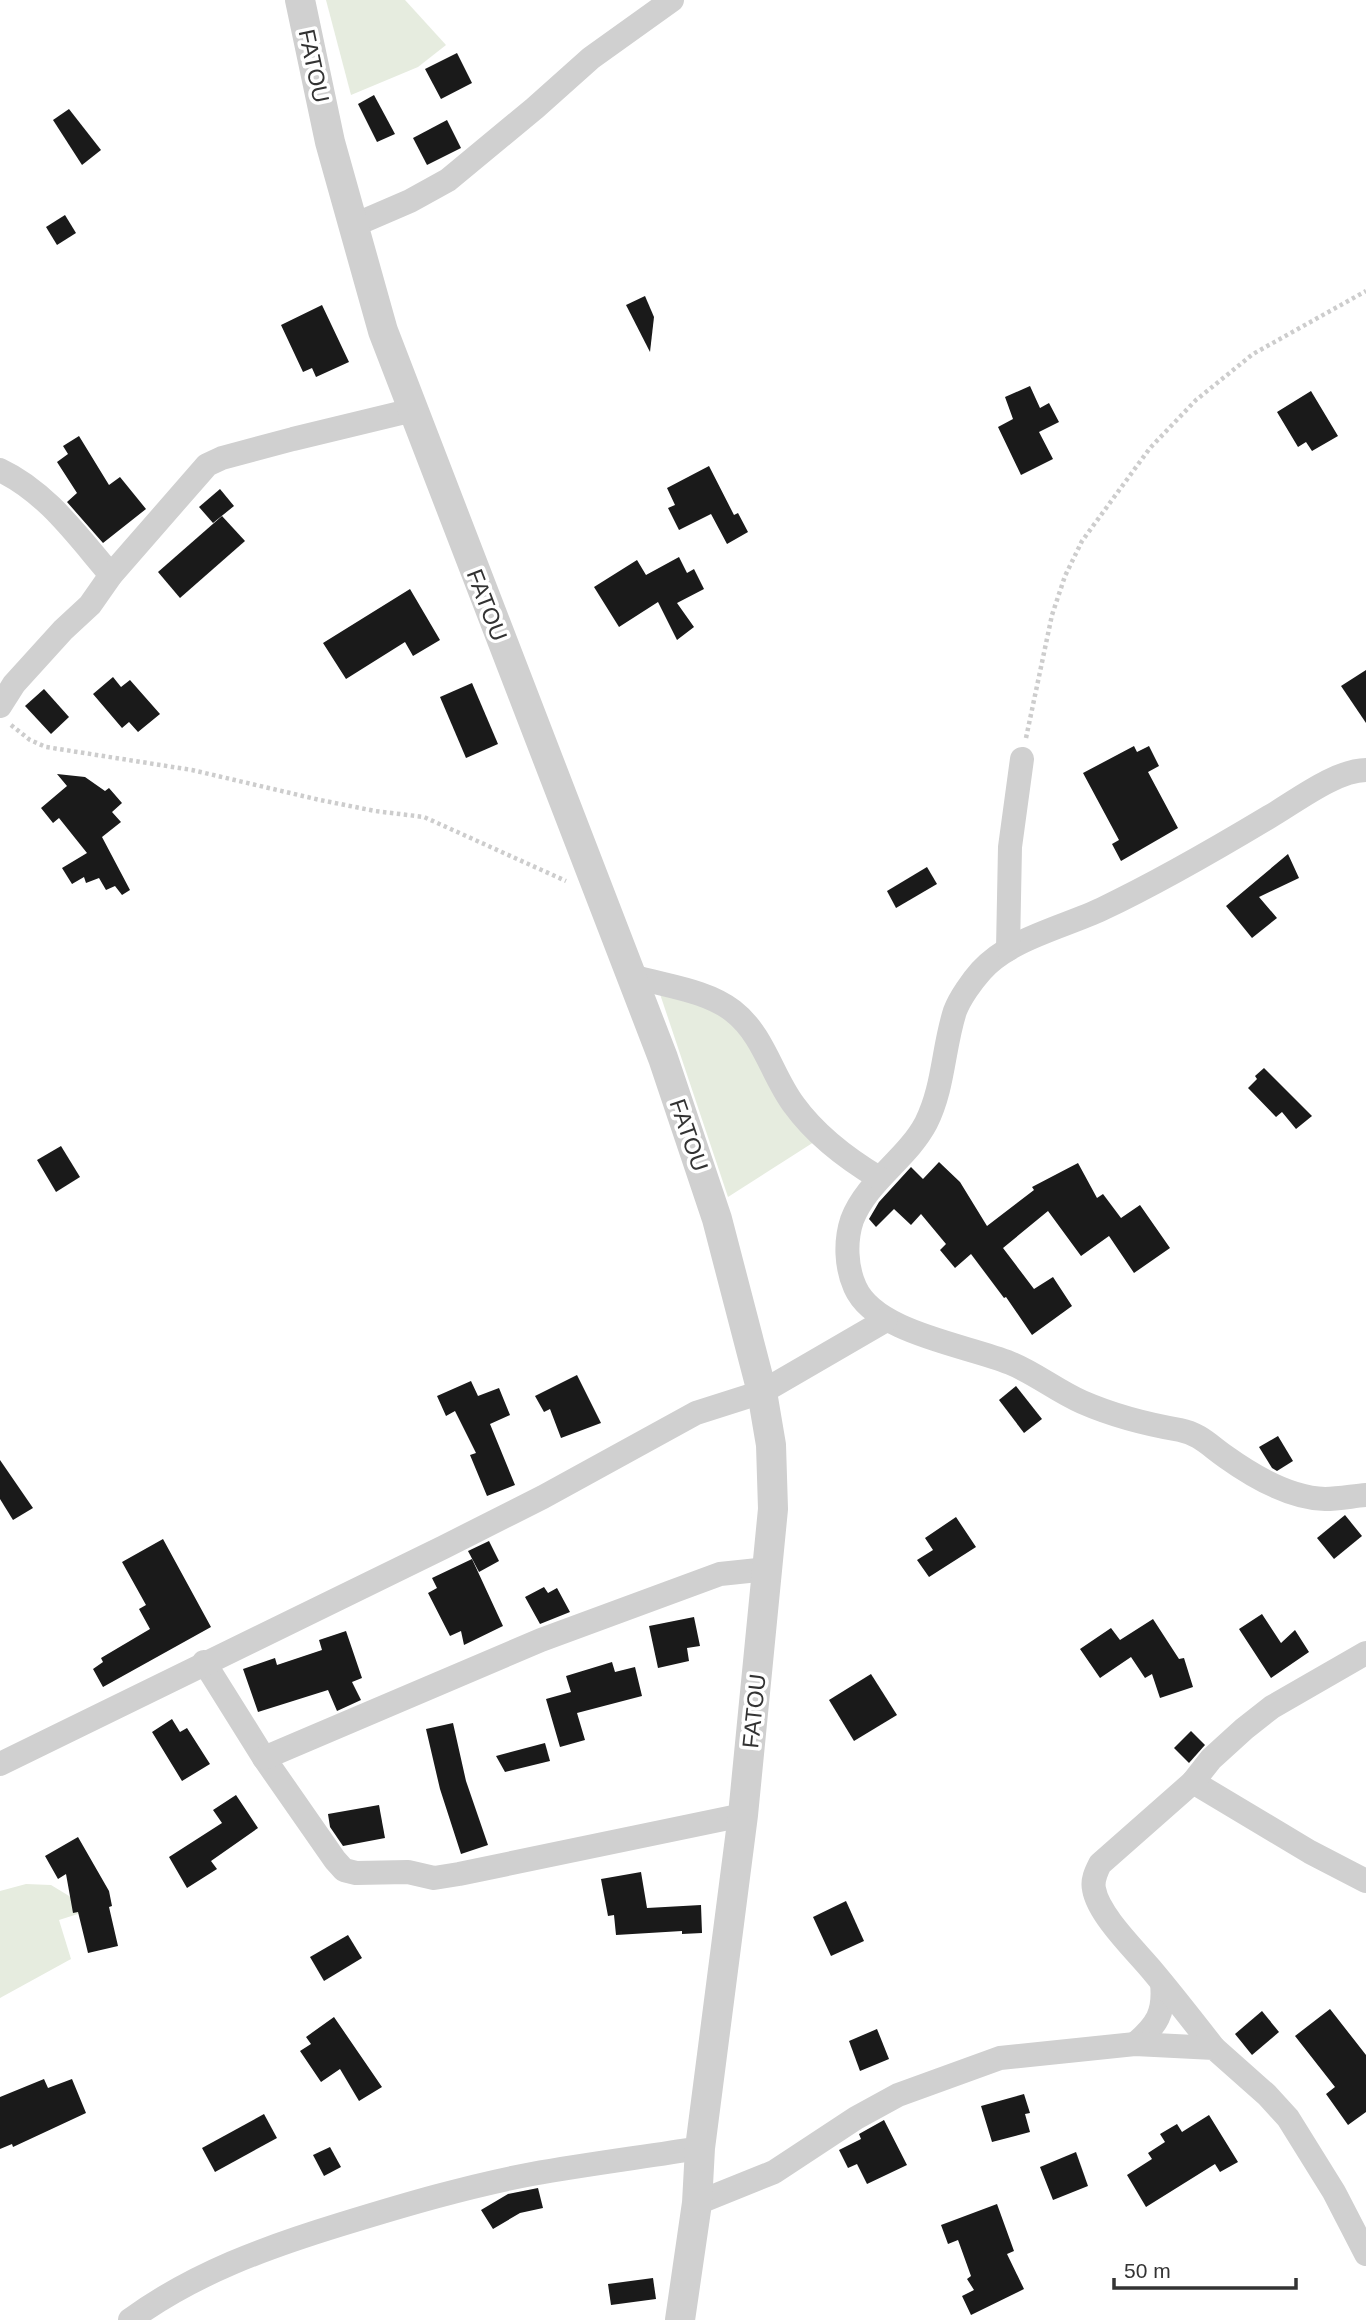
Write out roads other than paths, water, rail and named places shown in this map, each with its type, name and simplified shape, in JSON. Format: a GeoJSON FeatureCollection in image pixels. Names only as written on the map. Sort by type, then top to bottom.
{"type":"FeatureCollection","features":[{"type":"Feature","properties":{"kind":"street","name":"FATOU"},"geometry":{"type":"LineString","coordinates":[[300,0],[330,142],[383,331],[663,1059],[717,1219],[762,1392],[771,1445],[773,1509],[743,1815],[700,2148],[697,2203],[680,2320]]}},
{"type":"Feature","properties":{"kind":"street"},"geometry":{"type":"LineString","coordinates":[[352,226],[410,201],[448,180],[591,58],[672,0]]}},
{"type":"Feature","properties":{"kind":"street"},"geometry":{"type":"LineString","coordinates":[[5,715],[14,684],[63,630],[90,605],[111,575],[207,465],[222,458],[281,442],[413,410]]}},
{"type":"Feature","properties":{"kind":"street"},"geometry":{"type":"LineString","coordinates":[[0,470],[42,497],[111,575]]}},
{"type":"Feature","properties":{"kind":"street"},"geometry":{"type":"LineString","coordinates":[[1008,949],[1010,847],[1022,759]]}},
{"type":"Feature","properties":{"kind":"street"},"geometry":{"type":"LineString","coordinates":[[1366,770],[1355,770],[1321,786],[1146,887],[1008,949],[982,970],[956,1009],[940,1086],[925,1124],[905,1153],[879,1178],[853,1220],[848,1237],[847,1265],[856,1290],[868,1306],[886,1320],[1008,1362],[1079,1400],[1118,1417],[1185,1431],[1204,1439],[1224,1456],[1261,1480],[1295,1494],[1324,1499],[1366,1495]]}},
{"type":"Feature","properties":{"kind":"street"},"geometry":{"type":"LineString","coordinates":[[632,976],[701,995],[735,1012],[752,1030],[793,1105],[858,1164],[879,1178]]}},
{"type":"Feature","properties":{"kind":"street"},"geometry":{"type":"LineString","coordinates":[[0,1764],[543,1497],[696,1413],[762,1392],[886,1320]]}},
{"type":"Feature","properties":{"kind":"street"},"geometry":{"type":"LineString","coordinates":[[264,1758],[541,1640],[720,1574],[767,1569]]}},
{"type":"Feature","properties":{"kind":"street"},"geometry":{"type":"LineString","coordinates":[[1366,1653],[1272,1707],[1211,1759],[1193,1782],[1100,1864],[1093,1888],[1098,1901],[1122,1938],[1214,2048],[1267,2095],[1288,2118],[1334,2192],[1366,2254]]}},
{"type":"Feature","properties":{"kind":"street"},"geometry":{"type":"LineString","coordinates":[[204,1662],[264,1758],[344,1870],[355,1873],[408,1872],[434,1878],[743,1815]]}},
{"type":"Feature","properties":{"kind":"street"},"geometry":{"type":"LineString","coordinates":[[1193,1782],[1310,1852],[1366,1881]]}},
{"type":"Feature","properties":{"kind":"street"},"geometry":{"type":"LineString","coordinates":[[1135,2044],[1154,2027],[1161,2011],[1162,1983]]}},
{"type":"Feature","properties":{"kind":"street"},"geometry":{"type":"LineString","coordinates":[[697,2203],[774,2172],[856,2119],[911,2090],[1000,2058],[1135,2044],[1214,2048]]}},
{"type":"Feature","properties":{"kind":"street"},"geometry":{"type":"LineString","coordinates":[[130,2320],[155,2302],[216,2268],[282,2242],[402,2206],[530,2175],[700,2148]]}}]}
